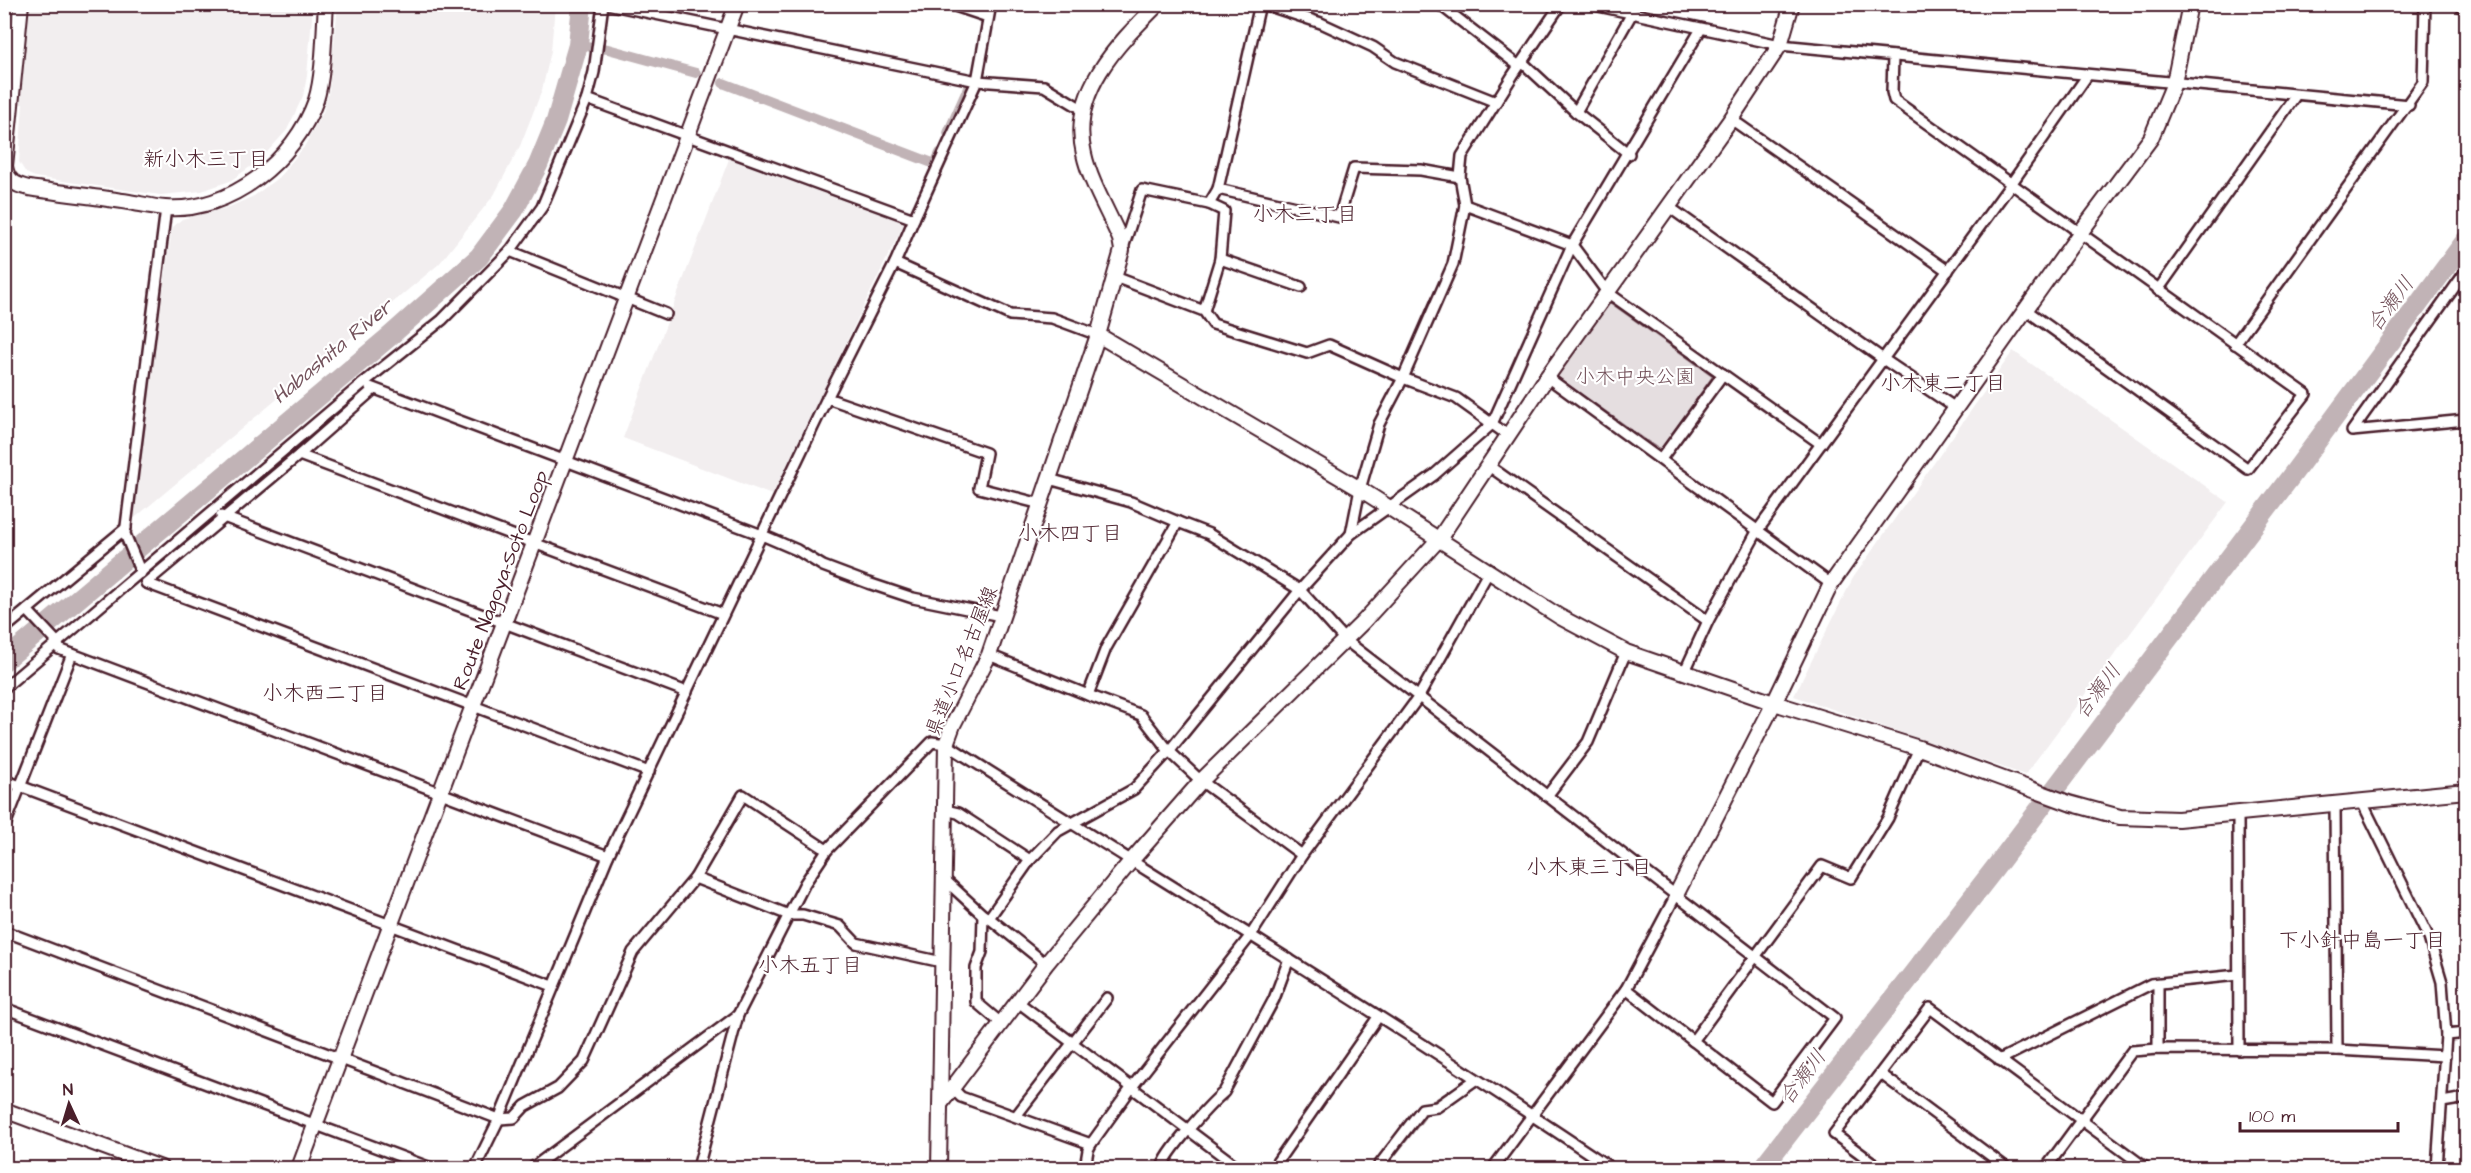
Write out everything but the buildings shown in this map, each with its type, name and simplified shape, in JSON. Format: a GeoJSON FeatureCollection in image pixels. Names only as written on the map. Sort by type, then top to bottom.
{"type":"FeatureCollection","features":[{"type":"Feature","properties":{"kind":"street"},"geometry":{"type":"LineString","coordinates":[[21,4],[7,112],[6,175],[11,182],[29,188],[166,208],[200,204],[223,198],[267,171],[295,141],[303,129],[318,90],[326,4]]}},
{"type":"Feature","properties":{"kind":"street"},"geometry":{"type":"LineString","coordinates":[[4,688],[140,570],[215,511],[362,384],[442,320],[510,251],[542,207],[587,99],[605,4],[977,81],[1044,86],[1082,109]]}},
{"type":"Feature","properties":{"kind":"street","name":"Route Nagoya-Soto Loop"},"geometry":{"type":"LineString","coordinates":[[299,1168],[738,4]]}},
{"type":"Feature","properties":{"kind":"street"},"geometry":{"type":"LineString","coordinates":[[949,4],[988,17]]}},
{"type":"Feature","properties":{"kind":"street"},"geometry":{"type":"LineString","coordinates":[[475,1168],[499,1119],[608,856],[827,398],[895,263],[977,81],[991,4]]}},
{"type":"Feature","properties":{"kind":"street"},"geometry":{"type":"LineString","coordinates":[[1122,250],[1120,240],[1083,153],[1082,109],[1107,60],[1158,4]]}},
{"type":"Feature","properties":{"kind":"street"},"geometry":{"type":"LineString","coordinates":[[1209,204],[1218,189],[1262,4],[1321,22],[1373,47],[1395,62],[1496,102]]}},
{"type":"Feature","properties":{"kind":"street"},"geometry":{"type":"LineString","coordinates":[[1439,4],[1520,64],[1629,153]]}},
{"type":"Feature","properties":{"kind":"street"},"geometry":{"type":"LineString","coordinates":[[1351,534],[1360,489],[1379,424],[1403,378],[1453,264],[1465,205],[1460,177],[1462,156],[1561,4]]}},
{"type":"Feature","properties":{"kind":"street"},"geometry":{"type":"LineString","coordinates":[[1588,4],[1780,45],[2409,105]]}},
{"type":"Feature","properties":{"kind":"street"},"geometry":{"type":"LineString","coordinates":[[940,1103],[1046,964],[1201,781],[1363,622],[1439,539],[1547,378],[1731,119],[1780,45],[1792,4]]}},
{"type":"Feature","properties":{"kind":"street"},"geometry":{"type":"LineString","coordinates":[[1493,1168],[1626,989],[1774,703],[1831,584],[2080,233],[2151,138],[2174,83],[2190,4]]}},
{"type":"Feature","properties":{"kind":"street"},"geometry":{"type":"LineString","coordinates":[[2235,344],[2409,105],[2423,82],[2425,4]]}},
{"type":"Feature","properties":{"kind":"street"},"geometry":{"type":"LineString","coordinates":[[1576,112],[1631,15]]}},
{"type":"Feature","properties":{"kind":"street"},"geometry":{"type":"LineString","coordinates":[[1002,1024],[976,1002],[976,968],[981,952],[986,916],[1030,860],[1059,831],[1134,789],[1169,751],[1300,590],[1351,534],[1434,475],[1492,424],[1572,245],[1701,29]]}},
{"type":"Feature","properties":{"kind":"street"},"geometry":{"type":"LineString","coordinates":[[1893,56],[1892,92],[1894,100],[2306,394],[2248,469],[2026,310]]}},
{"type":"Feature","properties":{"kind":"street"},"geometry":{"type":"LineString","coordinates":[[1685,671],[1708,621],[1758,530],[1948,271],[2087,76]]}},
{"type":"Feature","properties":{"kind":"street"},"geometry":{"type":"LineString","coordinates":[[2158,290],[2296,95]]}},
{"type":"Feature","properties":{"kind":"street"},"geometry":{"type":"LineString","coordinates":[[587,99],[914,219]]}},
{"type":"Feature","properties":{"kind":"street"},"geometry":{"type":"LineString","coordinates":[[1731,119],[1948,271]]}},
{"type":"Feature","properties":{"kind":"street"},"geometry":{"type":"LineString","coordinates":[[1218,189],[1340,217],[1353,168],[1421,170],[1460,177]]}},
{"type":"Feature","properties":{"kind":"street"},"geometry":{"type":"LineString","coordinates":[[1122,250],[1142,190],[1209,204],[1224,211],[1220,259],[1204,311]]}},
{"type":"Feature","properties":{"kind":"street"},"geometry":{"type":"LineString","coordinates":[[1465,205],[1572,245],[1607,292],[1821,444]]}},
{"type":"Feature","properties":{"kind":"street"},"geometry":{"type":"LineString","coordinates":[[1669,207],[1957,409]]}},
{"type":"Feature","properties":{"kind":"street"},"geometry":{"type":"LineString","coordinates":[[140,570],[126,540],[126,528],[166,208]]}},
{"type":"Feature","properties":{"kind":"street","name":"県道小口名古屋線"},"geometry":{"type":"LineString","coordinates":[[939,1168],[946,744],[988,655],[1098,335],[1122,250]]}},
{"type":"Feature","properties":{"kind":"street"},"geometry":{"type":"LineString","coordinates":[[510,251],[626,300],[666,314]]}},
{"type":"Feature","properties":{"kind":"street"},"geometry":{"type":"LineString","coordinates":[[1220,259],[1300,287]]}},
{"type":"Feature","properties":{"kind":"street"},"geometry":{"type":"LineString","coordinates":[[895,263],[1010,315],[1052,318],[1098,335],[1360,489],[1560,617],[1626,652],[1774,703],[1919,748],[2069,803],[2120,817],[2153,820],[2238,814],[2466,791]]}},
{"type":"Feature","properties":{"kind":"street"},"geometry":{"type":"LineString","coordinates":[[2466,271],[2352,431],[2466,420]]}},
{"type":"Feature","properties":{"kind":"street"},"geometry":{"type":"LineString","coordinates":[[1115,277],[1204,311],[1213,324],[1307,353],[1329,345],[1403,378],[1456,398],[1509,436]]}},
{"type":"Feature","properties":{"kind":"street"},"geometry":{"type":"LineString","coordinates":[[1661,459],[1723,374]]}},
{"type":"Feature","properties":{"kind":"street"},"geometry":{"type":"LineString","coordinates":[[1547,378],[1831,584]]}},
{"type":"Feature","properties":{"kind":"street"},"geometry":{"type":"LineString","coordinates":[[362,384],[762,535],[797,550],[823,566],[868,583],[913,598],[1001,616]]}},
{"type":"Feature","properties":{"kind":"street"},"geometry":{"type":"LineString","coordinates":[[374,389],[146,583],[649,772]]}},
{"type":"Feature","properties":{"kind":"street"},"geometry":{"type":"LineString","coordinates":[[827,398],[986,453],[978,488],[1041,504]]}},
{"type":"Feature","properties":{"kind":"street"},"geometry":{"type":"LineString","coordinates":[[299,455],[723,614]]}},
{"type":"Feature","properties":{"kind":"street"},"geometry":{"type":"LineString","coordinates":[[1489,466],[1708,621]]}},
{"type":"Feature","properties":{"kind":"street"},"geometry":{"type":"LineString","coordinates":[[1049,479],[1131,502],[1209,534],[1300,590],[1344,639],[1835,1018],[1772,1102],[1626,989]]}},
{"type":"Feature","properties":{"kind":"street"},"geometry":{"type":"LineString","coordinates":[[215,511],[224,518],[687,692]]}},
{"type":"Feature","properties":{"kind":"street"},"geometry":{"type":"LineString","coordinates":[[1088,694],[1106,648],[1178,522]]}},
{"type":"Feature","properties":{"kind":"street"},"geometry":{"type":"LineString","coordinates":[[4,629],[29,613],[126,528]]}},
{"type":"Feature","properties":{"kind":"street"},"geometry":{"type":"LineString","coordinates":[[1085,1168],[1091,1144],[1132,1087],[1251,935],[1302,855],[1418,698],[1489,571]]}},
{"type":"Feature","properties":{"kind":"street"},"geometry":{"type":"LineString","coordinates":[[29,613],[56,641],[59,649],[608,856]]}},
{"type":"Feature","properties":{"kind":"street"},"geometry":{"type":"LineString","coordinates":[[1547,796],[1588,742],[1626,652]]}},
{"type":"Feature","properties":{"kind":"street"},"geometry":{"type":"LineString","coordinates":[[4,828],[72,654]]}},
{"type":"Feature","properties":{"kind":"street"},"geometry":{"type":"LineString","coordinates":[[988,655],[1141,715],[1169,751],[1201,781],[1302,855]]}},
{"type":"Feature","properties":{"kind":"street"},"geometry":{"type":"LineString","coordinates":[[698,1168],[738,1016],[805,883],[827,850],[932,742],[946,744],[1251,935],[1611,1168]]}},
{"type":"Feature","properties":{"kind":"street"},"geometry":{"type":"LineString","coordinates":[[1693,1041],[1821,866],[1851,878],[1888,818],[1919,748]]}},
{"type":"Feature","properties":{"kind":"street"},"geometry":{"type":"LineString","coordinates":[[4,780],[554,986]]}},
{"type":"Feature","properties":{"kind":"street"},"geometry":{"type":"LineString","coordinates":[[4,931],[499,1119],[514,1118],[525,1106],[558,1088],[584,1061],[633,952],[695,878],[743,795],[827,850]]}},
{"type":"Feature","properties":{"kind":"street"},"geometry":{"type":"LineString","coordinates":[[2362,802],[2429,938],[2442,982],[2446,1035],[2438,1168]]}},
{"type":"Feature","properties":{"kind":"street"},"geometry":{"type":"LineString","coordinates":[[2335,804],[2337,1050]]}},
{"type":"Feature","properties":{"kind":"street"},"geometry":{"type":"LineString","coordinates":[[945,810],[958,813],[1030,860]]}},
{"type":"Feature","properties":{"kind":"street"},"geometry":{"type":"LineString","coordinates":[[2238,814],[2240,1050]]}},
{"type":"Feature","properties":{"kind":"street"},"geometry":{"type":"LineString","coordinates":[[695,878],[789,915],[803,915],[840,926],[856,943],[942,962]]}},
{"type":"Feature","properties":{"kind":"street"},"geometry":{"type":"LineString","coordinates":[[945,880],[1046,964]]}},
{"type":"Feature","properties":{"kind":"street"},"geometry":{"type":"LineString","coordinates":[[1162,1168],[1211,1103],[1224,1092],[1274,999],[1289,959]]}},
{"type":"Feature","properties":{"kind":"street"},"geometry":{"type":"LineString","coordinates":[[1999,1060],[2151,984],[2238,975]]}},
{"type":"Feature","properties":{"kind":"street"},"geometry":{"type":"LineString","coordinates":[[2158,985],[2158,1049]]}},
{"type":"Feature","properties":{"kind":"street"},"geometry":{"type":"LineString","coordinates":[[1016,1116],[1107,998]]}},
{"type":"Feature","properties":{"kind":"street"},"geometry":{"type":"LineString","coordinates":[[1018,1002],[1239,1168]]}},
{"type":"Feature","properties":{"kind":"street"},"geometry":{"type":"LineString","coordinates":[[4,1008],[431,1168]]}},
{"type":"Feature","properties":{"kind":"street"},"geometry":{"type":"LineString","coordinates":[[1878,1168],[1834,1134],[1930,1008],[2146,1168]]}},
{"type":"Feature","properties":{"kind":"street"},"geometry":{"type":"LineString","coordinates":[[532,1168],[738,1016]]}},
{"type":"Feature","properties":{"kind":"street"},"geometry":{"type":"LineString","coordinates":[[1273,1168],[1378,1017]]}},
{"type":"Feature","properties":{"kind":"street"},"geometry":{"type":"LineString","coordinates":[[2446,1035],[2466,1034]]}},
{"type":"Feature","properties":{"kind":"street"},"geometry":{"type":"LineString","coordinates":[[2046,1168],[2132,1051],[2158,1049],[2337,1050],[2445,1056]]}},
{"type":"Feature","properties":{"kind":"street"},"geometry":{"type":"LineString","coordinates":[[1881,1074],[2007,1168]]}},
{"type":"Feature","properties":{"kind":"street"},"geometry":{"type":"LineString","coordinates":[[1377,1168],[1422,1109],[1437,1107],[1476,1080]]}},
{"type":"Feature","properties":{"kind":"street"},"geometry":{"type":"LineString","coordinates":[[952,1088],[961,1097],[1091,1144]]}},
{"type":"Feature","properties":{"kind":"street"},"geometry":{"type":"LineString","coordinates":[[2442,1102],[2466,1098]]}},
{"type":"Feature","properties":{"kind":"street"},"geometry":{"type":"LineString","coordinates":[[4,1110],[161,1168]]}},
{"type":"Feature","properties":{"kind":"shaded area"},"geometry":{"type":"Polygon","coordinates":[[[5,5],[313,5],[303,96],[287,130],[260,160],[230,181],[202,191],[161,195],[35,177],[26,173],[19,162],[23,104],[5,105],[5,5]]]}},
{"type":"Feature","properties":{"kind":"shaded area"},"geometry":{"type":"Polygon","coordinates":[[[338,5],[555,5],[551,51],[542,90],[520,146],[494,195],[439,264],[131,521],[172,228],[182,219],[227,208],[254,196],[279,177],[304,147],[323,112],[329,91],[338,5]]]}},
{"type":"Feature","properties":{"kind":"shaded area"},"geometry":{"type":"Polygon","coordinates":[[[729,159],[904,223],[772,495],[623,438],[729,159]]]}},
{"type":"Feature","properties":{"kind":"shaded area"},"geometry":{"type":"Polygon","coordinates":[[[2013,351],[2228,502],[2025,775],[1794,696],[1853,578],[2013,351]]]}},
{"type":"Feature","properties":{"kind":"green space","name":"小木中央公園"},"geometry":{"type":"Polygon","coordinates":[[[1609,302],[1713,376],[1660,450],[1556,376],[1609,302]]]}},
{"type":"Feature","properties":{"kind":"waterway","name":"Habashita River"},"geometry":{"type":"LineString","coordinates":[[4,661],[389,337],[479,257],[514,210],[538,165],[556,121],[578,45],[582,4]]}},
{"type":"Feature","properties":{"kind":"waterway"},"geometry":{"type":"LineString","coordinates":[[578,45],[608,49],[696,73]]}},
{"type":"Feature","properties":{"kind":"waterway"},"geometry":{"type":"LineString","coordinates":[[723,83],[935,164],[940,153]]}},
{"type":"Feature","properties":{"kind":"waterway"},"geometry":{"type":"LineString","coordinates":[[948,133],[968,88]]}},
{"type":"Feature","properties":{"kind":"waterway","name":"合瀬川"},"geometry":{"type":"LineString","coordinates":[[1762,1168],[1995,868],[2466,240]]}},
{"type":"Feature","properties":{"kind":"waterway"},"geometry":{"type":"LineString","coordinates":[[1225,1100],[1279,1002],[1290,970]]}},
{"type":"Feature","properties":{"kind":"waterway"},"geometry":{"type":"LineString","coordinates":[[1433,1102],[1461,1084]]}},
{"type":"Feature","properties":{"kind":"waterway"},"geometry":{"type":"LineString","coordinates":[[1384,1168],[1424,1117]]}},
{"type":"Feature","properties":{"kind":"district","name":"新小木三丁目"},"geometry":{"type":"Point","coordinates":[206,159]}},
{"type":"Feature","properties":{"kind":"district","name":"小木三丁目"},"geometry":{"type":"Point","coordinates":[1305,214]}},
{"type":"Feature","properties":{"kind":"district","name":"小木東二丁目"},"geometry":{"type":"Point","coordinates":[1943,383]}},
{"type":"Feature","properties":{"kind":"district","name":"小木四丁目"},"geometry":{"type":"Point","coordinates":[1070,533]}},
{"type":"Feature","properties":{"kind":"district","name":"小木西二丁目"},"geometry":{"type":"Point","coordinates":[325,693]}},
{"type":"Feature","properties":{"kind":"district","name":"小木東三丁目"},"geometry":{"type":"Point","coordinates":[1589,867]}},
{"type":"Feature","properties":{"kind":"district","name":"下小針中島一丁目"},"geometry":{"type":"Point","coordinates":[2362,940]}},
{"type":"Feature","properties":{"kind":"district","name":"小木五丁目"},"geometry":{"type":"Point","coordinates":[810,965]}}]}
